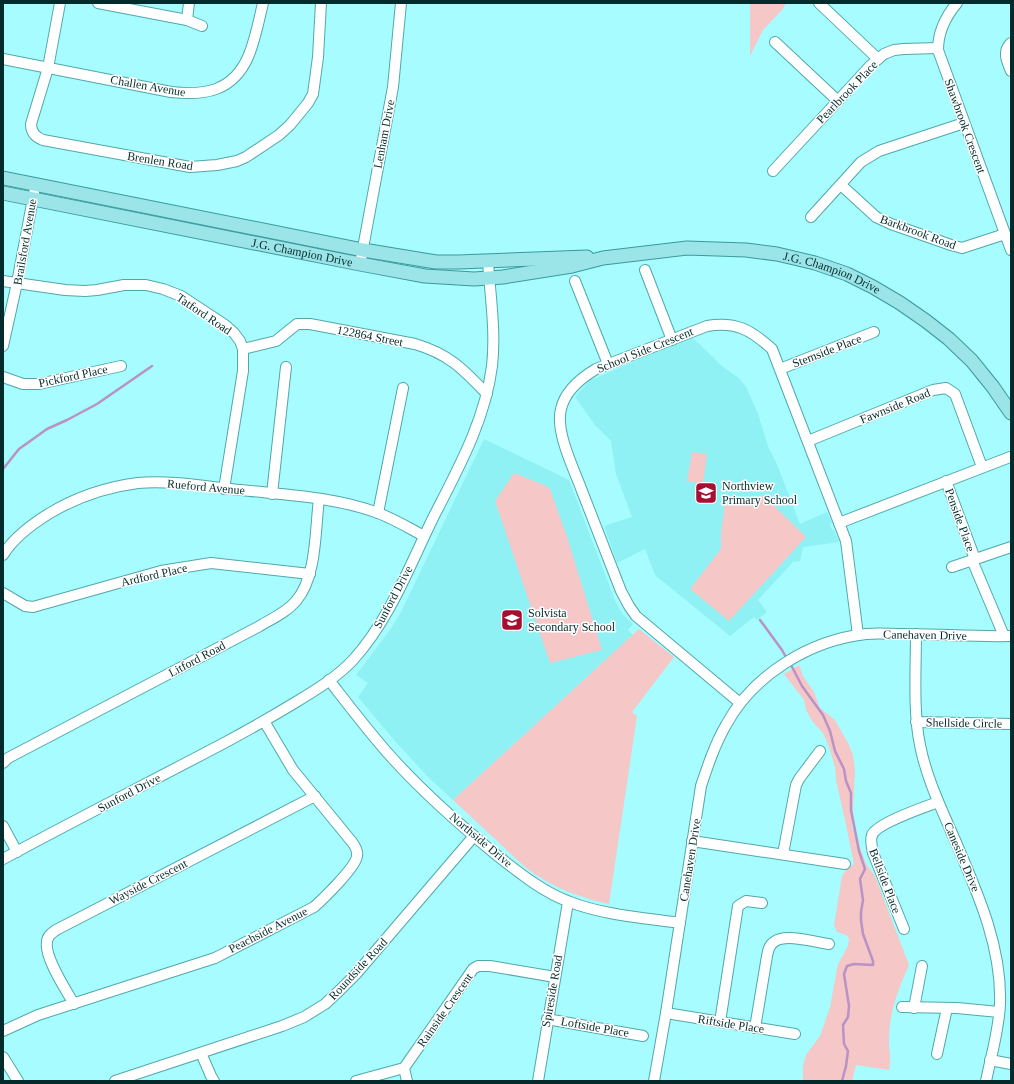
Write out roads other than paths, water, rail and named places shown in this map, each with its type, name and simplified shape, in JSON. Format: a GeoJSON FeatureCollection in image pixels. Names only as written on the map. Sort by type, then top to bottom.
{"type":"FeatureCollection","features":[{"type":"Feature","properties":{"kind":"main road","name":"J.G. Champion Drive"},"geometry":{"type":"LineString","coordinates":[[3,178],[363,250],[436,262],[578,257],[603,258]]}},
{"type":"Feature","properties":{"kind":"main road","name":"J.G. Champion Drive"},"geometry":{"type":"LineString","coordinates":[[3,193],[425,276],[474,279],[489,278],[572,266],[603,258],[687,248],[746,250],[785,256],[815,263],[846,274],[873,287],[926,321],[972,361],[993,387],[1011,413]]}},
{"type":"Feature","properties":{"kind":"street"},"geometry":{"type":"LineString","coordinates":[[48,68],[60,3]]}},
{"type":"Feature","properties":{"kind":"street"},"geometry":{"type":"LineString","coordinates":[[98,3],[187,20],[202,26]]}},
{"type":"Feature","properties":{"kind":"street"},"geometry":{"type":"LineString","coordinates":[[187,20],[189,3]]}},
{"type":"Feature","properties":{"kind":"street","name":"Challen Avenue"},"geometry":{"type":"LineString","coordinates":[[3,59],[171,92],[189,94],[213,90],[234,78],[248,56],[263,3]]}},
{"type":"Feature","properties":{"kind":"street","name":"Brenlen Road"},"geometry":{"type":"LineString","coordinates":[[48,68],[31,124],[32,132],[39,139],[190,167],[217,165],[237,161],[246,157],[279,135],[290,125],[313,94],[316,76],[321,3]]}},
{"type":"Feature","properties":{"kind":"street","name":"Lenham Drive"},"geometry":{"type":"LineString","coordinates":[[360,264],[393,87],[401,3]]}},
{"type":"Feature","properties":{"kind":"street"},"geometry":{"type":"LineString","coordinates":[[819,3],[878,59]]}},
{"type":"Feature","properties":{"kind":"street"},"geometry":{"type":"LineString","coordinates":[[938,48],[938,39],[945,20],[957,3]]}},
{"type":"Feature","properties":{"kind":"street"},"geometry":{"type":"LineString","coordinates":[[775,42],[838,101]]}},
{"type":"Feature","properties":{"kind":"street"},"geometry":{"type":"LineString","coordinates":[[1011,43],[1007,47],[1006,55],[1011,71]]}},
{"type":"Feature","properties":{"kind":"street","name":"Pearlbrook Place"},"geometry":{"type":"LineString","coordinates":[[773,171],[871,65],[884,54],[904,49],[938,48]]}},
{"type":"Feature","properties":{"kind":"street","name":"Shawbrook Crescent"},"geometry":{"type":"LineString","coordinates":[[938,48],[1011,250]]}},
{"type":"Feature","properties":{"kind":"street"},"geometry":{"type":"LineString","coordinates":[[812,217],[861,162],[879,151],[964,123]]}},
{"type":"Feature","properties":{"kind":"street","name":"Brailsford Avenue"},"geometry":{"type":"LineString","coordinates":[[3,346],[17,284],[36,184]]}},
{"type":"Feature","properties":{"kind":"street","name":"Barkbrook Road"},"geometry":{"type":"LineString","coordinates":[[841,185],[876,217],[950,246],[962,248],[1005,234]]}},
{"type":"Feature","properties":{"kind":"street","name":"Sunford Drive"},"geometry":{"type":"LineString","coordinates":[[3,859],[264,721],[315,690],[352,661],[376,631],[389,610],[470,445],[487,394],[492,363],[493,336],[488,261]]}},
{"type":"Feature","properties":{"kind":"street"},"geometry":{"type":"LineString","coordinates":[[645,270],[672,340]]}},
{"type":"Feature","properties":{"kind":"street","name":"Tatford Road"},"geometry":{"type":"LineString","coordinates":[[3,281],[65,290],[91,291],[124,284],[136,284],[163,289],[181,296],[225,325],[240,341],[243,349]]}},
{"type":"Feature","properties":{"kind":"street"},"geometry":{"type":"LineString","coordinates":[[575,281],[608,364]]}},
{"type":"Feature","properties":{"kind":"street","name":"School Side Crescent"},"geometry":{"type":"LineString","coordinates":[[740,703],[636,616],[621,591],[564,444],[560,418],[561,408],[576,384],[584,376],[596,369],[707,326],[720,323],[736,325],[747,330],[760,338],[772,349],[846,541],[858,635]]}},
{"type":"Feature","properties":{"kind":"street","name":"122864 Street"},"geometry":{"type":"LineString","coordinates":[[243,349],[276,341],[297,324],[310,324],[415,344],[432,349],[452,360],[487,394]]}},
{"type":"Feature","properties":{"kind":"street","name":"Stemside Place"},"geometry":{"type":"LineString","coordinates":[[780,369],[874,332]]}},
{"type":"Feature","properties":{"kind":"street"},"geometry":{"type":"LineString","coordinates":[[224,488],[243,371],[243,349]]}},
{"type":"Feature","properties":{"kind":"street","name":"Pickford Place"},"geometry":{"type":"LineString","coordinates":[[3,377],[23,384],[39,384],[121,366]]}},
{"type":"Feature","properties":{"kind":"street"},"geometry":{"type":"LineString","coordinates":[[272,494],[286,367]]}},
{"type":"Feature","properties":{"kind":"street"},"geometry":{"type":"LineString","coordinates":[[378,513],[403,388]]}},
{"type":"Feature","properties":{"kind":"street","name":"Fawnside Road"},"geometry":{"type":"LineString","coordinates":[[808,441],[933,390],[946,388],[955,394],[982,468]]}},
{"type":"Feature","properties":{"kind":"street"},"geometry":{"type":"LineString","coordinates":[[839,523],[1010,456]]}},
{"type":"Feature","properties":{"kind":"street","name":"Penside Place"},"geometry":{"type":"LineString","coordinates":[[946,481],[974,560]]}},
{"type":"Feature","properties":{"kind":"street","name":"Rueford Avenue"},"geometry":{"type":"LineString","coordinates":[[3,555],[8,547],[25,531],[65,504],[85,495],[138,483],[165,483],[224,488],[319,499],[360,507],[378,513],[424,536]]}},
{"type":"Feature","properties":{"kind":"street","name":"Litford Road"},"geometry":{"type":"LineString","coordinates":[[3,763],[8,758],[258,627],[285,611],[296,602],[305,588],[310,574],[319,499]]}},
{"type":"Feature","properties":{"kind":"street","name":"Penside Place"},"geometry":{"type":"LineString","coordinates":[[952,567],[1011,547]]}},
{"type":"Feature","properties":{"kind":"street"},"geometry":{"type":"LineString","coordinates":[[974,560],[1007,636]]}},
{"type":"Feature","properties":{"kind":"street","name":"Ardford Place"},"geometry":{"type":"LineString","coordinates":[[3,593],[25,606],[33,606],[161,571],[211,564],[310,574]]}},
{"type":"Feature","properties":{"kind":"street","name":"Canehaven Drive"},"geometry":{"type":"LineString","coordinates":[[654,1081],[701,786],[713,751],[726,723],[740,703],[752,689],[783,665],[795,657],[826,643],[866,634],[1007,636]]}},
{"type":"Feature","properties":{"kind":"street","name":"Caneside Drive"},"geometry":{"type":"LineString","coordinates":[[916,634],[916,722],[924,763],[938,802],[981,903],[991,937],[998,975],[998,1026],[986,1081]]}},
{"type":"Feature","properties":{"kind":"street","name":"Northside Drive"},"geometry":{"type":"LineString","coordinates":[[329,680],[393,759],[426,794],[474,836],[544,890],[568,902],[580,906],[608,912],[680,923]]}},
{"type":"Feature","properties":{"kind":"street","name":"Peachside Avenue"},"geometry":{"type":"LineString","coordinates":[[3,1031],[38,1015],[215,958],[303,913],[322,900],[354,864],[357,857],[357,850],[352,842],[293,770],[264,721]]}},
{"type":"Feature","properties":{"kind":"street","name":"Shellside Circle"},"geometry":{"type":"LineString","coordinates":[[916,722],[1011,724]]}},
{"type":"Feature","properties":{"kind":"street"},"geometry":{"type":"LineString","coordinates":[[782,854],[796,785],[820,751]]}},
{"type":"Feature","properties":{"kind":"street","name":"Wayside Crescent"},"geometry":{"type":"LineString","coordinates":[[74,1004],[46,950],[47,940],[50,934],[315,796]]}},
{"type":"Feature","properties":{"kind":"street","name":"Bellside Place"},"geometry":{"type":"LineString","coordinates":[[904,930],[873,853],[871,843],[872,835],[881,826],[938,802]]}},
{"type":"Feature","properties":{"kind":"street"},"geometry":{"type":"LineString","coordinates":[[3,826],[16,852]]}},
{"type":"Feature","properties":{"kind":"street","name":"Roundside Road"},"geometry":{"type":"LineString","coordinates":[[115,1081],[282,1026],[304,1017],[325,1004],[356,974],[474,836]]}},
{"type":"Feature","properties":{"kind":"street"},"geometry":{"type":"LineString","coordinates":[[692,841],[845,864]]}},
{"type":"Feature","properties":{"kind":"street"},"geometry":{"type":"LineString","coordinates":[[720,1022],[738,906],[746,901],[762,903]]}},
{"type":"Feature","properties":{"kind":"street","name":"Spireside Road"},"geometry":{"type":"LineString","coordinates":[[538,1081],[547,1019],[568,902]]}},
{"type":"Feature","properties":{"kind":"street"},"geometry":{"type":"LineString","coordinates":[[755,1028],[770,946],[779,939],[788,938],[829,944]]}},
{"type":"Feature","properties":{"kind":"street","name":"Rainside Crescent"},"geometry":{"type":"LineString","coordinates":[[404,1068],[471,973],[478,966],[490,966],[555,977]]}},
{"type":"Feature","properties":{"kind":"street"},"geometry":{"type":"LineString","coordinates":[[914,1008],[922,966]]}},
{"type":"Feature","properties":{"kind":"street"},"geometry":{"type":"LineString","coordinates":[[902,1007],[947,1008],[999,1012]]}},
{"type":"Feature","properties":{"kind":"street"},"geometry":{"type":"LineString","coordinates":[[937,1054],[947,1008]]}},
{"type":"Feature","properties":{"kind":"street","name":"Riftside Place"},"geometry":{"type":"LineString","coordinates":[[666,1013],[796,1034]]}},
{"type":"Feature","properties":{"kind":"street","name":"Loftside Place"},"geometry":{"type":"LineString","coordinates":[[547,1019],[643,1036]]}},
{"type":"Feature","properties":{"kind":"street"},"geometry":{"type":"LineString","coordinates":[[201,1053],[214,1081]]}},
{"type":"Feature","properties":{"kind":"street"},"geometry":{"type":"LineString","coordinates":[[3,1057],[18,1081]]}},
{"type":"Feature","properties":{"kind":"street"},"geometry":{"type":"LineString","coordinates":[[990,1060],[1011,1064]]}},
{"type":"Feature","properties":{"kind":"street"},"geometry":{"type":"LineString","coordinates":[[356,1081],[404,1068],[407,1081]]}},
{"type":"Feature","properties":{"kind":"waterway"},"geometry":{"type":"LineString","coordinates":[[3,469],[19,449],[47,429],[97,404],[152,366]]}},
{"type":"Feature","properties":{"kind":"waterway"},"geometry":{"type":"LineString","coordinates":[[760,620],[787,659]]}},
{"type":"Feature","properties":{"kind":"waterway"},"geometry":{"type":"LineString","coordinates":[[790,663],[802,686],[823,715],[830,731],[835,751],[844,769],[846,781],[851,793],[851,810],[859,851],[865,869],[860,879],[863,900],[861,920],[863,934],[873,961],[873,965],[854,964],[847,966],[844,974],[849,1006],[848,1017],[843,1025],[844,1044],[848,1051],[842,1081]]}},
{"type":"Feature","properties":{"kind":"place","name":"Northview Primary School"},"geometry":{"type":"Point","coordinates":[706,493]}},
{"type":"Feature","properties":{"kind":"place","name":"Solvista Secondary School"},"geometry":{"type":"Point","coordinates":[512,620]}}]}
